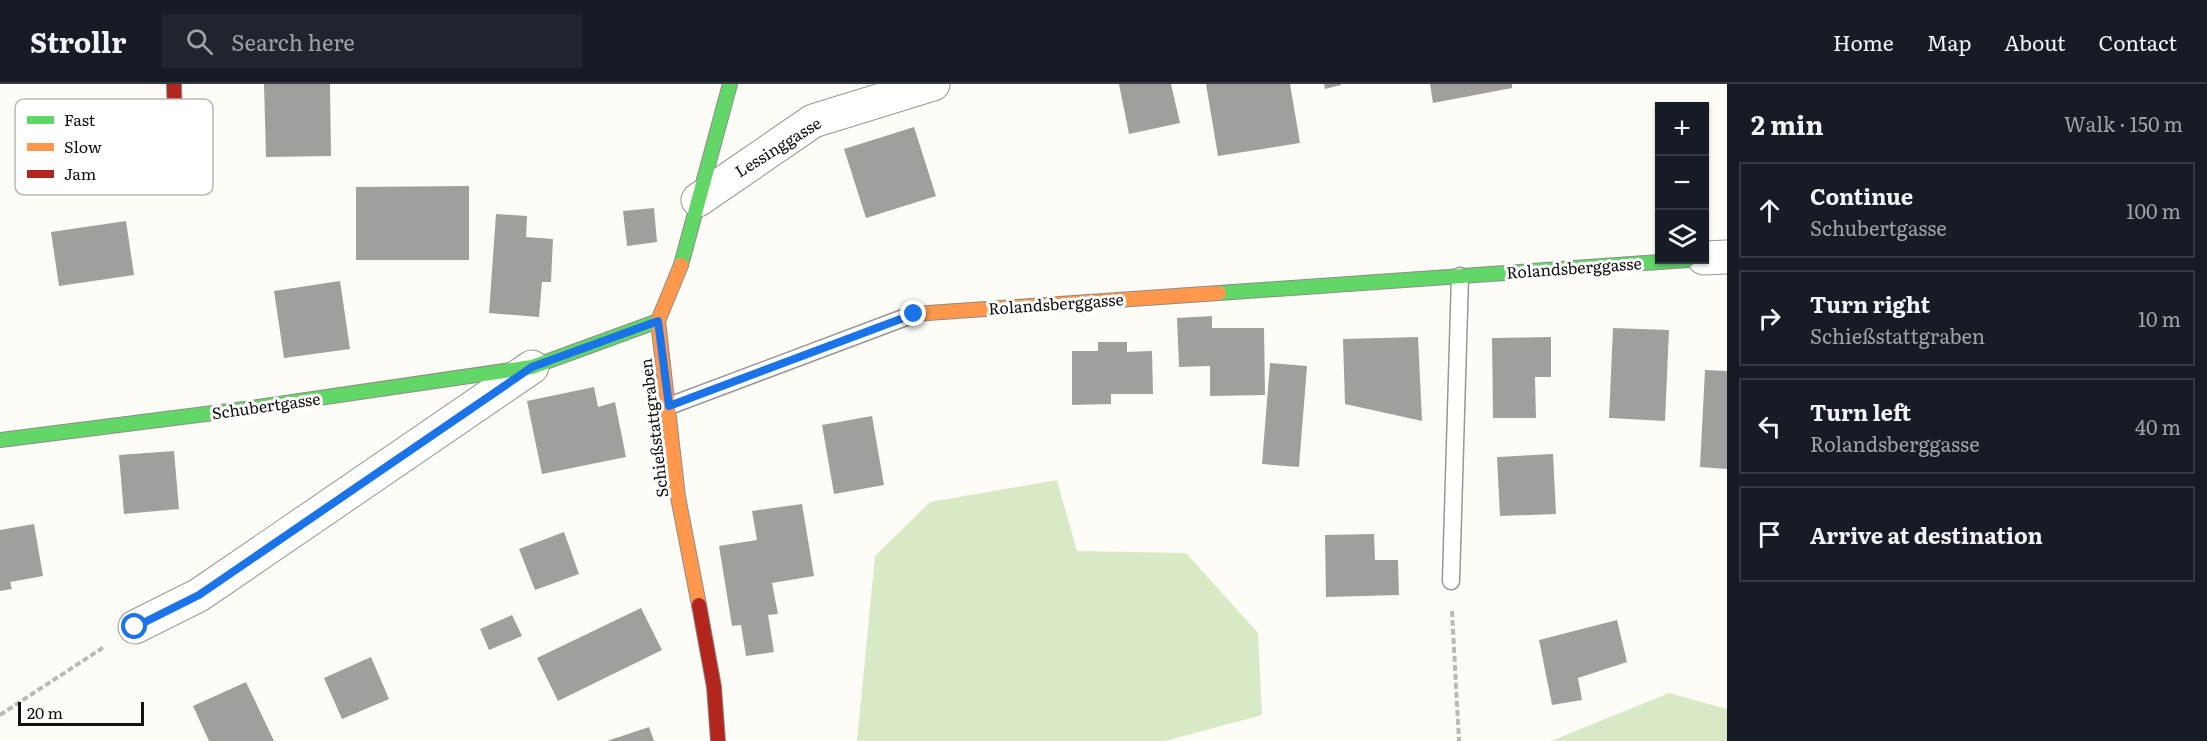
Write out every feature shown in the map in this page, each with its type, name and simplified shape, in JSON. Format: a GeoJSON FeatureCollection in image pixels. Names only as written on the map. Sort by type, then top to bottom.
{"type":"FeatureCollection","features":[{"type":"Feature","properties":{"kind":"street"},"geometry":{"type":"LineString","coordinates":[[174,84],[174,99]]}},
{"type":"Feature","properties":{"kind":"street"},"geometry":{"type":"LineString","coordinates":[[658,321],[679,273],[730,84]]}},
{"type":"Feature","properties":{"kind":"street","name":"Lessinggasse"},"geometry":{"type":"LineString","coordinates":[[698,200],[813,121],[933,84]]}},
{"type":"Feature","properties":{"kind":"street"},"geometry":{"type":"LineString","coordinates":[[1709,258],[1727,257]]}},
{"type":"Feature","properties":{"kind":"street","name":"Rolandsberggasse"},"geometry":{"type":"LineString","coordinates":[[914,314],[1655,262]]}},
{"type":"Feature","properties":{"kind":"street","name":"Schubertgasse"},"geometry":{"type":"LineString","coordinates":[[0,441],[237,410],[532,367],[658,321]]}},
{"type":"Feature","properties":{"kind":"street","name":"Schießstattgraben"},"geometry":{"type":"LineString","coordinates":[[658,321],[678,497],[714,687],[718,741]]}},
{"type":"Feature","properties":{"kind":"street","name":"Schubertgasse"},"geometry":{"type":"LineString","coordinates":[[135,627],[199,595],[532,367]]}},
{"type":"Feature","properties":{"kind":"lane"},"geometry":{"type":"LineString","coordinates":[[1451,580],[1460,276]]}},
{"type":"Feature","properties":{"kind":"lane","name":"Rolandsberggasse"},"geometry":{"type":"LineString","coordinates":[[669,406],[914,314]]}},
{"type":"Feature","properties":{"kind":"path"},"geometry":{"type":"LineString","coordinates":[[1451,580],[1459,741]]}},
{"type":"Feature","properties":{"kind":"path"},"geometry":{"type":"LineString","coordinates":[[0,715],[135,627]]}},
{"type":"Feature","properties":{"kind":"green space"},"geometry":{"type":"Polygon","coordinates":[[[1057,480],[1077,551],[1186,553],[1258,633],[1262,715],[1165,741],[857,741],[875,556],[930,502],[1057,480]]]}},
{"type":"Feature","properties":{"kind":"green space"},"geometry":{"type":"Polygon","coordinates":[[[1669,693],[1727,709],[1727,741],[1551,741],[1669,693]]]}},
{"type":"Feature","properties":{"kind":"building"},"geometry":{"type":"Polygon","coordinates":[[[264,84],[330,84],[331,156],[266,157],[264,84]]]}},
{"type":"Feature","properties":{"kind":"building"},"geometry":{"type":"Polygon","coordinates":[[[1119,84],[1171,84],[1180,123],[1129,134],[1119,84]]]}},
{"type":"Feature","properties":{"kind":"building"},"geometry":{"type":"Polygon","coordinates":[[[1206,84],[1290,84],[1300,143],[1218,156],[1206,84]]]}},
{"type":"Feature","properties":{"kind":"building"},"geometry":{"type":"Polygon","coordinates":[[[1324,84],[1341,84],[1341,85],[1325,89],[1324,84]]]}},
{"type":"Feature","properties":{"kind":"building"},"geometry":{"type":"Polygon","coordinates":[[[1430,84],[1512,84],[1512,88],[1433,103],[1430,84]]]}},
{"type":"Feature","properties":{"kind":"building"},"geometry":{"type":"Polygon","coordinates":[[[914,127],[936,196],[866,218],[844,149],[914,127]]]}},
{"type":"Feature","properties":{"kind":"building"},"geometry":{"type":"Polygon","coordinates":[[[469,186],[469,260],[356,260],[356,187],[469,186]]]}},
{"type":"Feature","properties":{"kind":"building"},"geometry":{"type":"Polygon","coordinates":[[[654,208],[657,242],[627,246],[623,211],[654,208]]]}},
{"type":"Feature","properties":{"kind":"building"},"geometry":{"type":"Polygon","coordinates":[[[496,214],[527,216],[526,237],[553,239],[551,282],[542,282],[539,317],[489,313],[496,214]]]}},
{"type":"Feature","properties":{"kind":"building"},"geometry":{"type":"Polygon","coordinates":[[[126,221],[134,275],[59,286],[51,232],[126,221]]]}},
{"type":"Feature","properties":{"kind":"building"},"geometry":{"type":"Polygon","coordinates":[[[340,281],[350,349],[284,358],[274,291],[340,281]]]}},
{"type":"Feature","properties":{"kind":"building"},"geometry":{"type":"Polygon","coordinates":[[[1212,316],[1212,328],[1264,328],[1265,395],[1210,396],[1210,366],[1179,367],[1177,318],[1212,316]]]}},
{"type":"Feature","properties":{"kind":"building"},"geometry":{"type":"Polygon","coordinates":[[[1613,328],[1669,330],[1665,421],[1609,418],[1613,328]]]}},
{"type":"Feature","properties":{"kind":"building"},"geometry":{"type":"Polygon","coordinates":[[[1418,337],[1422,421],[1345,404],[1343,339],[1418,337]]]}},
{"type":"Feature","properties":{"kind":"building"},"geometry":{"type":"Polygon","coordinates":[[[1551,337],[1551,377],[1535,377],[1536,418],[1493,418],[1492,338],[1551,337]]]}},
{"type":"Feature","properties":{"kind":"building"},"geometry":{"type":"Polygon","coordinates":[[[1098,342],[1127,342],[1127,352],[1152,351],[1153,394],[1111,394],[1111,404],[1072,405],[1072,351],[1098,351],[1098,342]]]}},
{"type":"Feature","properties":{"kind":"building"},"geometry":{"type":"Polygon","coordinates":[[[1270,363],[1307,366],[1299,467],[1262,464],[1270,363]]]}},
{"type":"Feature","properties":{"kind":"building"},"geometry":{"type":"Polygon","coordinates":[[[1705,370],[1727,371],[1727,469],[1700,467],[1705,370]]]}},
{"type":"Feature","properties":{"kind":"building"},"geometry":{"type":"Polygon","coordinates":[[[594,387],[598,407],[615,402],[626,457],[542,474],[527,401],[594,387]]]}},
{"type":"Feature","properties":{"kind":"building"},"geometry":{"type":"Polygon","coordinates":[[[872,416],[884,485],[834,494],[822,425],[872,416]]]}},
{"type":"Feature","properties":{"kind":"building"},"geometry":{"type":"Polygon","coordinates":[[[174,451],[179,509],[124,514],[119,455],[174,451]]]}},
{"type":"Feature","properties":{"kind":"building"},"geometry":{"type":"Polygon","coordinates":[[[1553,454],[1556,514],[1500,516],[1497,457],[1553,454]]]}},
{"type":"Feature","properties":{"kind":"building"},"geometry":{"type":"Polygon","coordinates":[[[802,504],[814,576],[772,583],[778,614],[768,615],[774,652],[746,656],[741,625],[732,626],[719,546],[757,540],[752,511],[802,504]]]}},
{"type":"Feature","properties":{"kind":"building"},"geometry":{"type":"Polygon","coordinates":[[[34,524],[43,576],[10,582],[12,589],[0,591],[0,530],[34,524]]]}},
{"type":"Feature","properties":{"kind":"building"},"geometry":{"type":"Polygon","coordinates":[[[564,532],[579,574],[535,590],[519,549],[564,532]]]}},
{"type":"Feature","properties":{"kind":"building"},"geometry":{"type":"Polygon","coordinates":[[[1374,534],[1375,560],[1398,560],[1399,595],[1326,597],[1325,535],[1374,534]]]}},
{"type":"Feature","properties":{"kind":"building"},"geometry":{"type":"Polygon","coordinates":[[[641,608],[662,650],[558,701],[537,658],[641,608]]]}},
{"type":"Feature","properties":{"kind":"building"},"geometry":{"type":"Polygon","coordinates":[[[512,615],[522,636],[489,650],[480,629],[512,615]]]}},
{"type":"Feature","properties":{"kind":"building"},"geometry":{"type":"Polygon","coordinates":[[[1617,620],[1627,662],[1578,678],[1582,700],[1552,705],[1539,640],[1617,620]]]}},
{"type":"Feature","properties":{"kind":"building"},"geometry":{"type":"Polygon","coordinates":[[[371,657],[389,699],[342,719],[324,678],[371,657]]]}},
{"type":"Feature","properties":{"kind":"building"},"geometry":{"type":"Polygon","coordinates":[[[246,682],[274,741],[209,741],[193,706],[246,682]]]}},
{"type":"Feature","properties":{"kind":"building"},"geometry":{"type":"Polygon","coordinates":[[[649,727],[654,741],[607,741],[649,727]]]}},
{"type":"Feature","properties":{"kind":"traffic: fast"},"geometry":{"type":"LineString","coordinates":[[681,265],[730,84]]}},
{"type":"Feature","properties":{"kind":"traffic: fast"},"geometry":{"type":"LineString","coordinates":[[1219,293],[1655,262]]}},
{"type":"Feature","properties":{"kind":"traffic: fast"},"geometry":{"type":"LineString","coordinates":[[0,440],[237,410],[532,367],[658,321]]}},
{"type":"Feature","properties":{"kind":"traffic: slow"},"geometry":{"type":"LineString","coordinates":[[681,265],[658,321],[678,497],[699,605]]}},
{"type":"Feature","properties":{"kind":"traffic: slow"},"geometry":{"type":"LineString","coordinates":[[914,314],[1219,293]]}},
{"type":"Feature","properties":{"kind":"traffic: jam"},"geometry":{"type":"LineString","coordinates":[[174,84],[174,99]]}},
{"type":"Feature","properties":{"kind":"traffic: jam"},"geometry":{"type":"LineString","coordinates":[[699,605],[714,687],[718,741]]}},
{"type":"Feature","properties":{"kind":"route"},"geometry":{"type":"LineString","coordinates":[[135,627],[199,595],[532,367],[658,321],[669,406],[914,314]]}}]}
